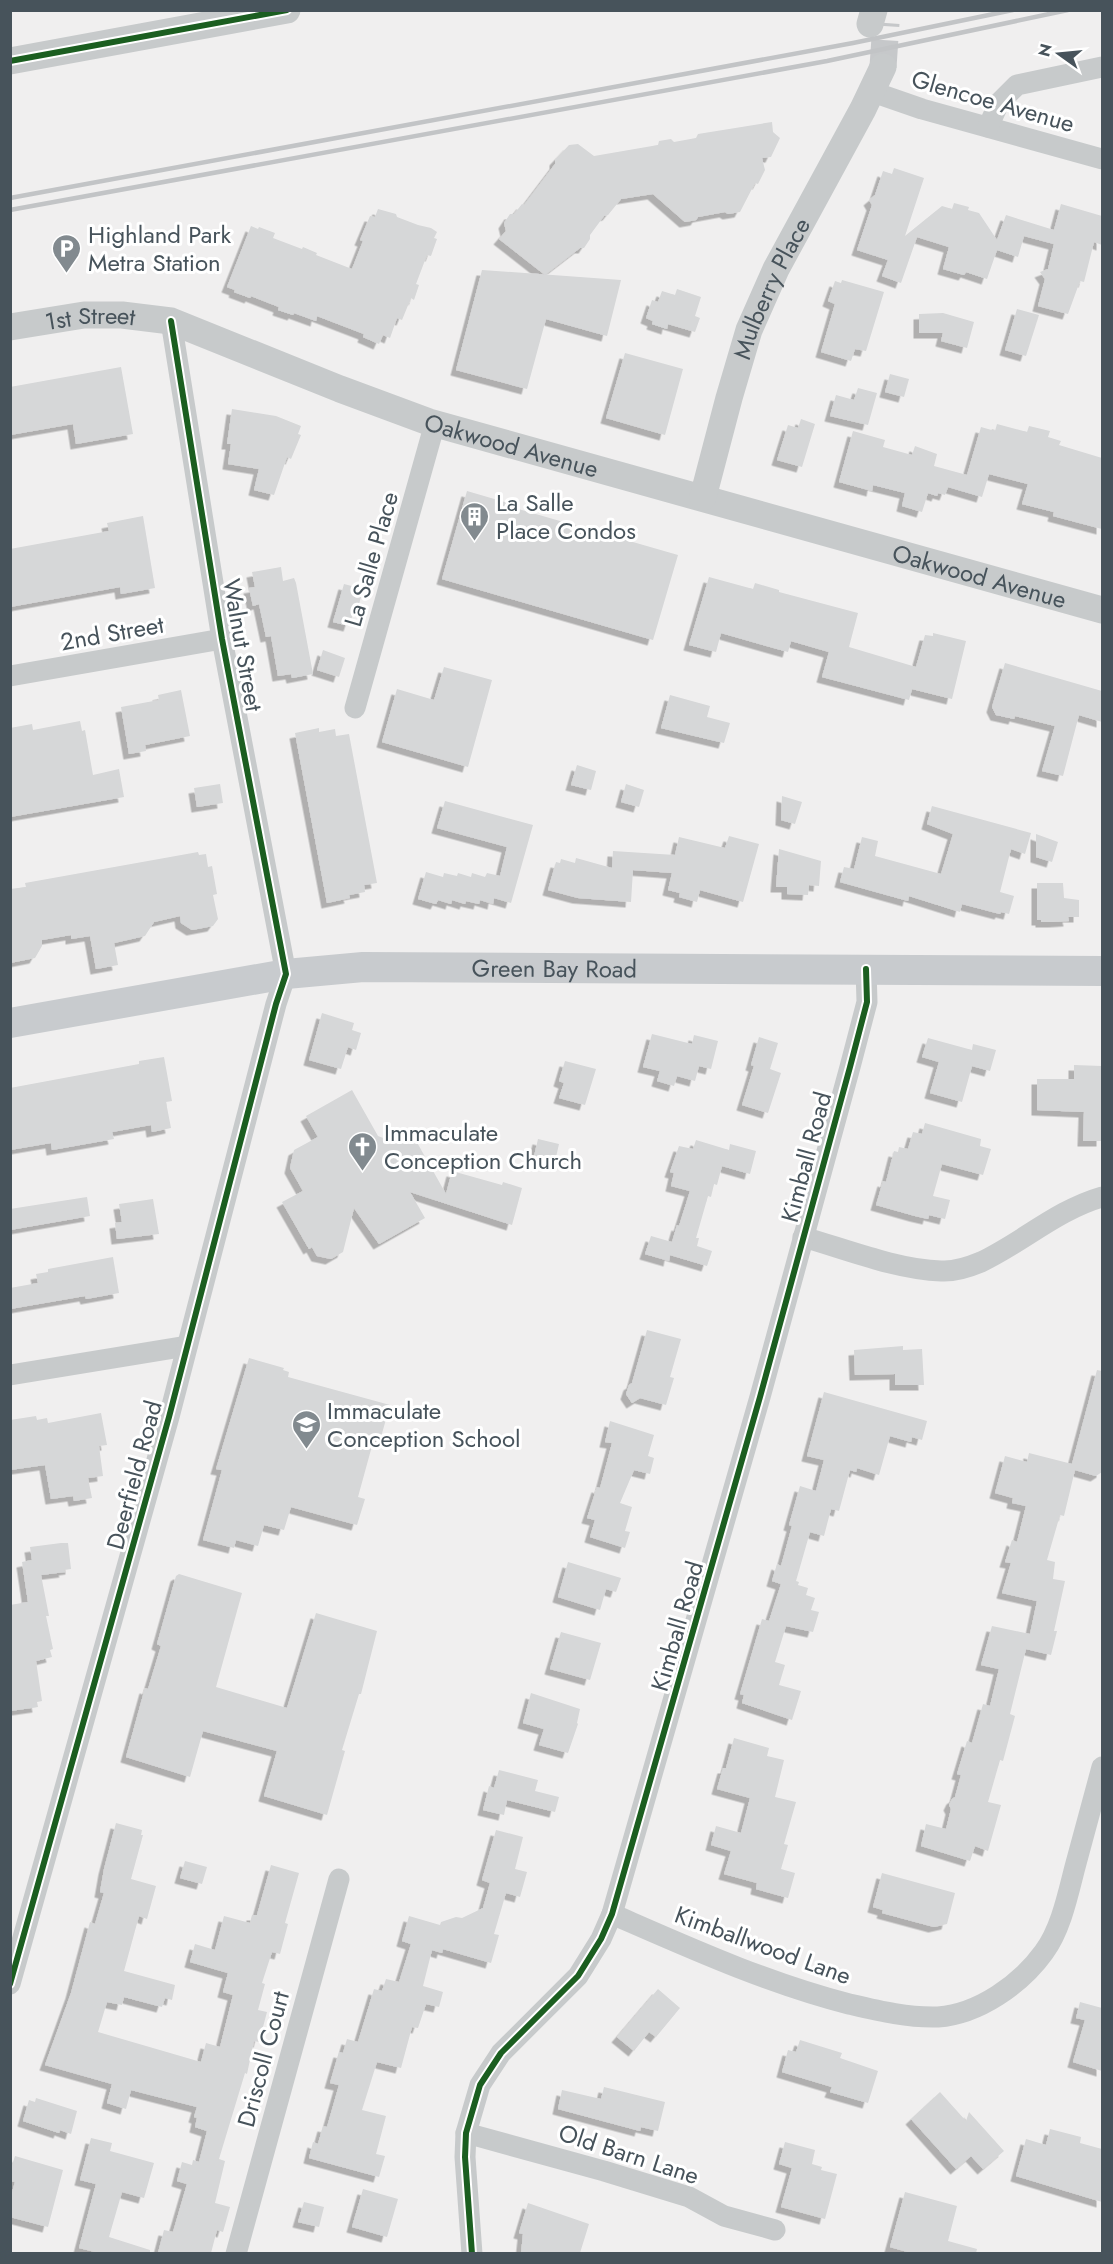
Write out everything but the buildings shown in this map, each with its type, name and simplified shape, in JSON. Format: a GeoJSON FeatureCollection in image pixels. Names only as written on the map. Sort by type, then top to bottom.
{"type":"FeatureCollection","features":[{"type":"Feature","properties":{"kind":"main road","name":"Green Bay Road"},"geometry":{"type":"LineString","coordinates":[[10,1023],[286,974],[363,967],[1102,971]]}},
{"type":"Feature","properties":{"kind":"street"},"geometry":{"type":"LineString","coordinates":[[10,61],[287,10]]}},
{"type":"Feature","properties":{"kind":"street"},"geometry":{"type":"LineString","coordinates":[[988,127],[999,103],[1017,86],[1102,67]]}},
{"type":"Feature","properties":{"kind":"street","name":"Glencoe Avenue"},"geometry":{"type":"LineString","coordinates":[[874,75],[922,109],[1102,159]]}},
{"type":"Feature","properties":{"kind":"street","name":"Mulberry Place"},"geometry":{"type":"LineString","coordinates":[[703,497],[749,330],[776,269],[863,110],[874,75]]}},
{"type":"Feature","properties":{"kind":"street","name":"1st Street"},"geometry":{"type":"LineString","coordinates":[[10,327],[84,315],[122,315],[171,321]]}},
{"type":"Feature","properties":{"kind":"street","name":"Oakwood Avenue"},"geometry":{"type":"LineString","coordinates":[[171,321],[340,389],[435,423],[1102,610]]}},
{"type":"Feature","properties":{"kind":"street","name":"Walnut Street"},"geometry":{"type":"LineString","coordinates":[[171,321],[222,639],[286,974]]}},
{"type":"Feature","properties":{"kind":"street","name":"La Salle Place"},"geometry":{"type":"LineString","coordinates":[[355,708],[435,423]]}},
{"type":"Feature","properties":{"kind":"street","name":"2nd Street"},"geometry":{"type":"LineString","coordinates":[[10,676],[222,639]]}},
{"type":"Feature","properties":{"kind":"street","name":"Kimball Road"},"geometry":{"type":"LineString","coordinates":[[472,2253],[465,2157],[466,2133],[480,2085],[501,2053],[578,1976],[601,1939],[612,1914],[754,1420],[867,1002],[866,969]]}},
{"type":"Feature","properties":{"kind":"street","name":"Deerfield Road"},"geometry":{"type":"LineString","coordinates":[[10,1984],[169,1417],[276,1004],[286,974]]}},
{"type":"Feature","properties":{"kind":"street"},"geometry":{"type":"LineString","coordinates":[[803,1237],[908,1267],[953,1270],[982,1261],[1061,1214],[1102,1197]]}},
{"type":"Feature","properties":{"kind":"street"},"geometry":{"type":"LineString","coordinates":[[10,1375],[187,1346]]}},
{"type":"Feature","properties":{"kind":"street","name":"Kimballwood Lane"},"geometry":{"type":"LineString","coordinates":[[612,1914],[679,1944],[814,1995],[894,2015],[939,2017],[960,2012],[1008,1988],[1021,1978],[1045,1951],[1063,1912],[1102,1767]]}},
{"type":"Feature","properties":{"kind":"street","name":"Driscoll Court"},"geometry":{"type":"LineString","coordinates":[[236,2253],[339,1879]]}},
{"type":"Feature","properties":{"kind":"street","name":"Old Barn Lane"},"geometry":{"type":"LineString","coordinates":[[466,2133],[604,2170],[679,2194],[724,2216],[775,2230]]}},
{"type":"Feature","properties":{"kind":"tunnel"},"geometry":{"type":"LineString","coordinates":[[883,67],[886,23]]}},
{"type":"Feature","properties":{"kind":"railway"},"geometry":{"type":"LineString","coordinates":[[10,198],[853,43],[1013,10]]}},
{"type":"Feature","properties":{"kind":"railway"},"geometry":{"type":"LineString","coordinates":[[10,210],[827,61],[1068,10]]}},
{"type":"Feature","properties":{"kind":"cycle path"},"geometry":{"type":"LineString","coordinates":[[10,61],[287,10]]}},
{"type":"Feature","properties":{"kind":"cycle path"},"geometry":{"type":"LineString","coordinates":[[10,1984],[169,1417],[276,1004],[286,974],[222,639],[171,321]]}},
{"type":"Feature","properties":{"kind":"cycle path"},"geometry":{"type":"LineString","coordinates":[[472,2254],[465,2157],[466,2133],[480,2085],[501,2053],[578,1976],[601,1939],[612,1914],[760,1397],[850,1067],[867,1002],[866,969]]}},
{"type":"Feature","properties":{"kind":"place","name":"Highland Park Metra Station"},"geometry":{"type":"Point","coordinates":[67,274]}},
{"type":"Feature","properties":{"kind":"place","name":"La Salle Place Condos"},"geometry":{"type":"Point","coordinates":[475,542]}},
{"type":"Feature","properties":{"kind":"place","name":"Immaculate Conception Church"},"geometry":{"type":"Point","coordinates":[363,1172]}},
{"type":"Feature","properties":{"kind":"place","name":"Immaculate Conception School"},"geometry":{"type":"Point","coordinates":[306,1450]}}]}
